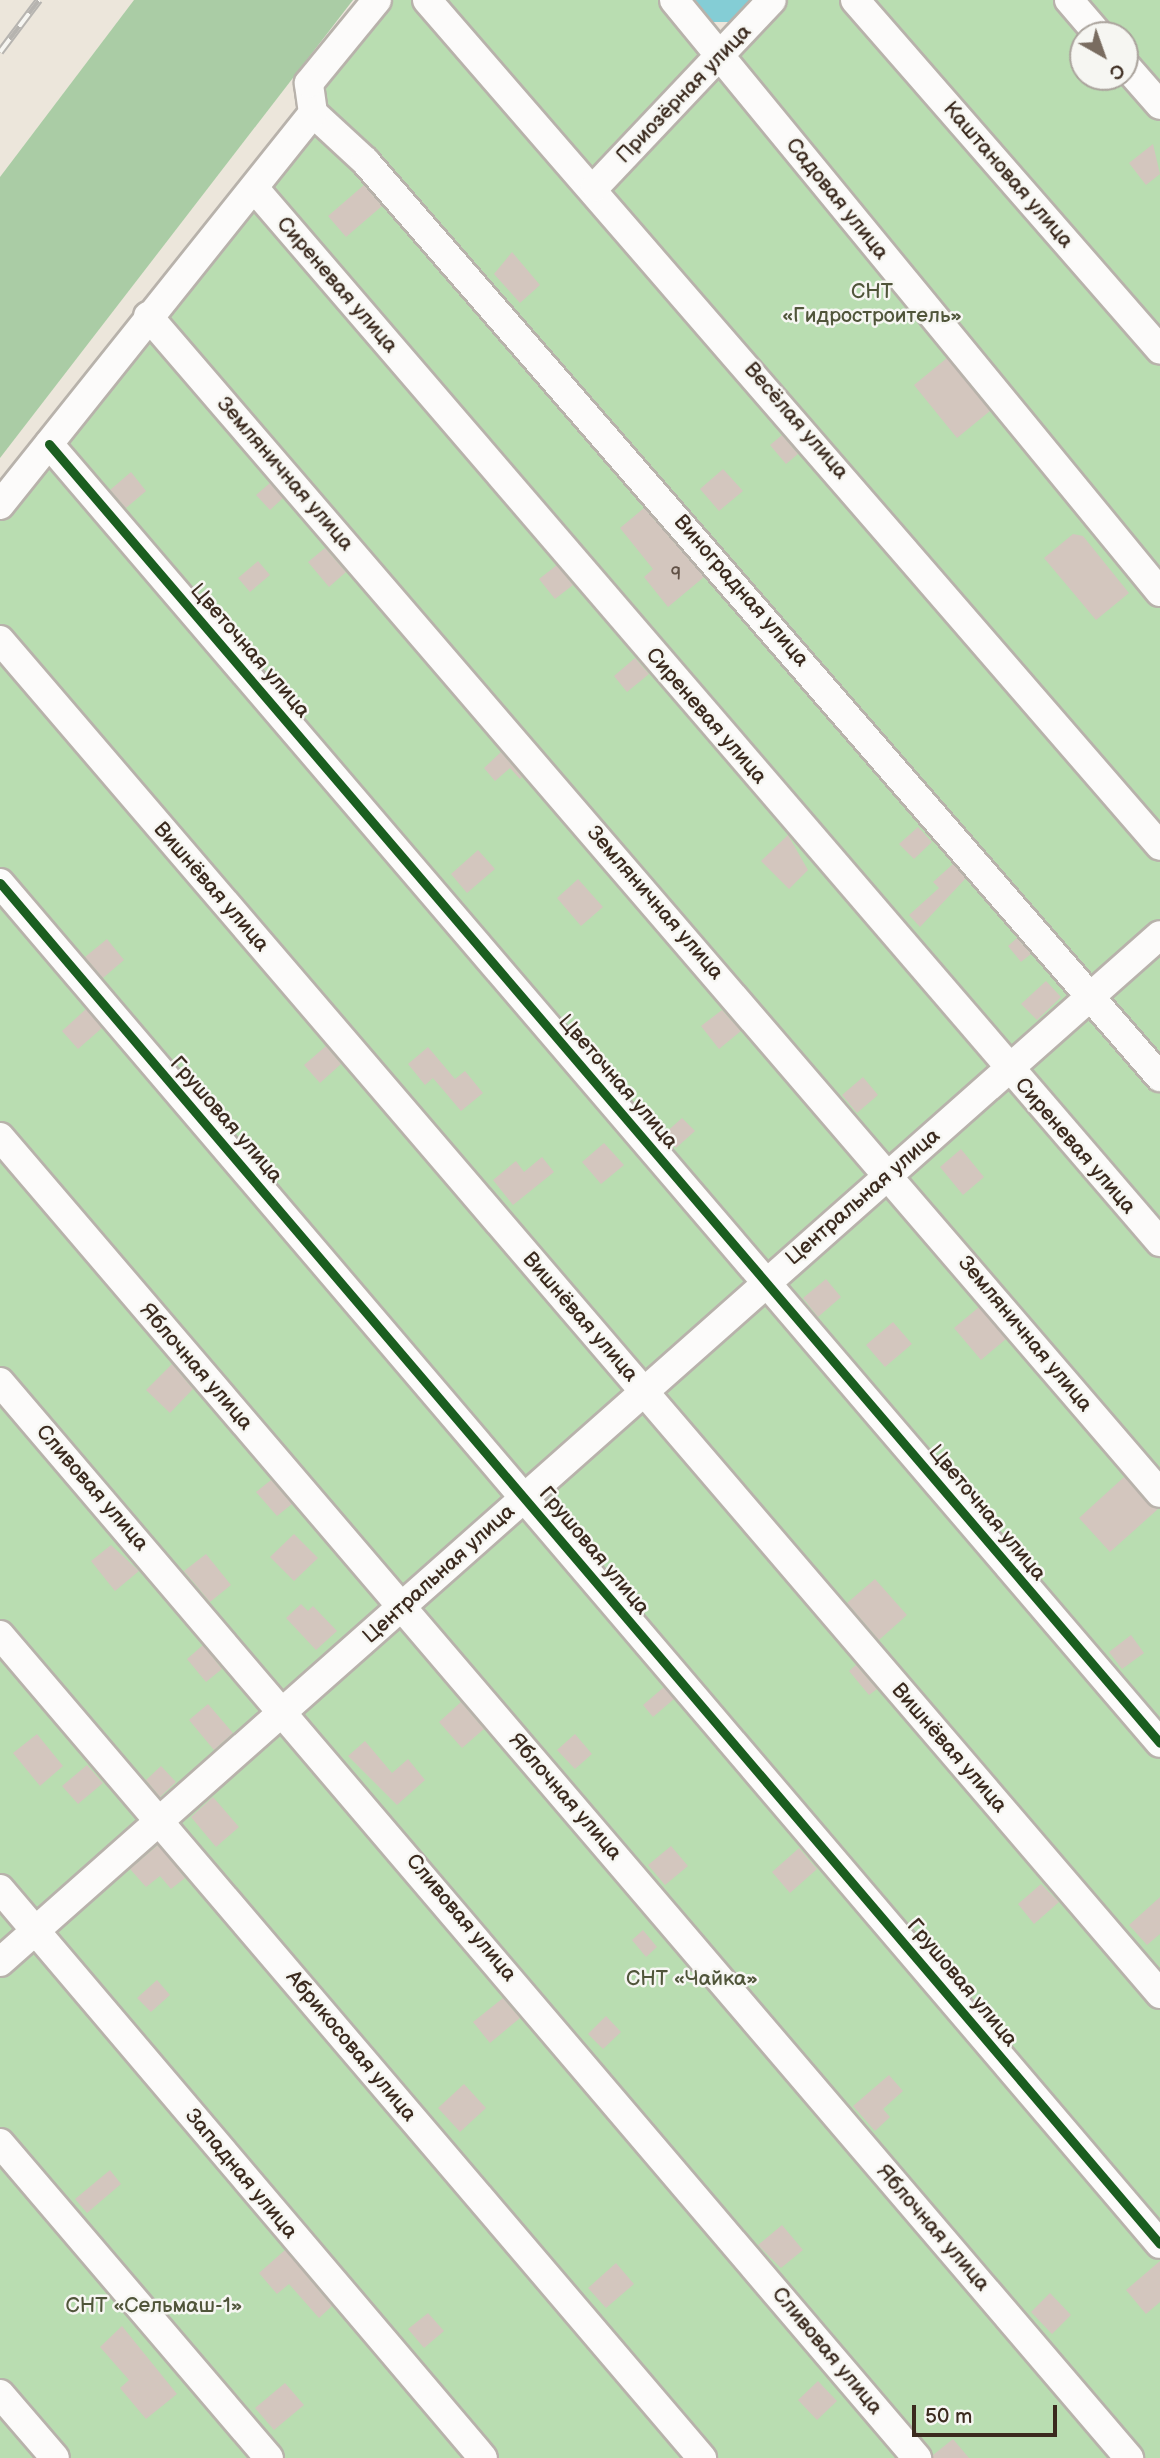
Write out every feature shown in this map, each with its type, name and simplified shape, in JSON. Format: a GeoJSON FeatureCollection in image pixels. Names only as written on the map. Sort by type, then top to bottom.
{"type":"FeatureCollection","features":[{"type":"Feature","properties":{"kind":"street"},"geometry":{"type":"LineString","coordinates":[[0,505],[148,316],[313,113],[309,83],[377,0]]}},
{"type":"Feature","properties":{"kind":"street","name":"Весёлая улица"},"geometry":{"type":"LineString","coordinates":[[427,0],[595,187],[1160,846]]}},
{"type":"Feature","properties":{"kind":"street","name":"Садовая улица"},"geometry":{"type":"LineString","coordinates":[[674,0],[1160,593]]}},
{"type":"Feature","properties":{"kind":"street","name":"Приозёрная улица"},"geometry":{"type":"LineString","coordinates":[[595,187],[720,58],[772,0]]}},
{"type":"Feature","properties":{"kind":"street","name":"Каштановая улица"},"geometry":{"type":"LineString","coordinates":[[855,0],[1160,350]]}},
{"type":"Feature","properties":{"kind":"street"},"geometry":{"type":"LineString","coordinates":[[1069,0],[1087,21]]}},
{"type":"Feature","properties":{"kind":"street"},"geometry":{"type":"LineString","coordinates":[[1139,81],[1160,105]]}},
{"type":"Feature","properties":{"kind":"street","name":"Виноградная улица"},"geometry":{"type":"LineString","coordinates":[[313,113],[365,161],[1095,996],[1160,1077]]}},
{"type":"Feature","properties":{"kind":"street","name":"Сиреневая улица"},"geometry":{"type":"LineString","coordinates":[[254,188],[1008,1069],[1160,1242]]}},
{"type":"Feature","properties":{"kind":"street","name":"Земляничная улица"},"geometry":{"type":"LineString","coordinates":[[148,316],[890,1174],[1160,1493]]}},
{"type":"Feature","properties":{"kind":"street","name":"Цветочная улица"},"geometry":{"type":"LineString","coordinates":[[49,444],[1160,1743]]}},
{"type":"Feature","properties":{"kind":"street","name":"Вишнёвая улица"},"geometry":{"type":"LineString","coordinates":[[0,640],[1160,1994]]}},
{"type":"Feature","properties":{"kind":"street","name":"Грушовая улица"},"geometry":{"type":"LineString","coordinates":[[0,883],[1160,2244]]}},
{"type":"Feature","properties":{"kind":"street","name":"Центральная улица"},"geometry":{"type":"LineString","coordinates":[[0,1962],[161,1823],[284,1710],[404,1608],[766,1282],[1095,996],[1160,935]]}},
{"type":"Feature","properties":{"kind":"street","name":"Яблочная улица"},"geometry":{"type":"LineString","coordinates":[[0,1138],[1129,2458]]}},
{"type":"Feature","properties":{"kind":"street","name":"Сливовая улица"},"geometry":{"type":"LineString","coordinates":[[0,1382],[284,1710],[917,2458]]}},
{"type":"Feature","properties":{"kind":"street","name":"Абрикосовая улица"},"geometry":{"type":"LineString","coordinates":[[0,1634],[702,2458]]}},
{"type":"Feature","properties":{"kind":"street","name":"Западная улица"},"geometry":{"type":"LineString","coordinates":[[0,1889],[483,2458]]}},
{"type":"Feature","properties":{"kind":"street"},"geometry":{"type":"LineString","coordinates":[[0,2143],[270,2458]]}},
{"type":"Feature","properties":{"kind":"street"},"geometry":{"type":"LineString","coordinates":[[0,2394],[55,2458]]}},
{"type":"Feature","properties":{"kind":"green space"},"geometry":{"type":"Polygon","coordinates":[[[134,0],[353,0],[0,458],[0,177],[134,0]]]}},
{"type":"Feature","properties":{"kind":"green space"},"geometry":{"type":"Polygon","coordinates":[[[366,0],[677,0],[720,57],[772,0],[1160,0],[1160,2458],[0,2458],[0,505],[313,113],[301,75],[366,0]]]}},
{"type":"Feature","properties":{"kind":"water"},"geometry":{"type":"Polygon","coordinates":[[[680,0],[752,0],[736,22],[696,22],[680,0]]]}},
{"type":"Feature","properties":{"kind":"building"},"geometry":{"type":"Polygon","coordinates":[[[1153,144],[1160,174],[1146,185],[1129,163],[1153,144]]]}},
{"type":"Feature","properties":{"kind":"building"},"geometry":{"type":"Polygon","coordinates":[[[364,185],[382,206],[346,237],[328,216],[364,185]]]}},
{"type":"Feature","properties":{"kind":"building"},"geometry":{"type":"Polygon","coordinates":[[[512,252],[540,285],[520,303],[494,274],[512,252]]]}},
{"type":"Feature","properties":{"kind":"building"},"geometry":{"type":"Polygon","coordinates":[[[947,358],[990,411],[957,438],[914,385],[947,358]]]}},
{"type":"Feature","properties":{"kind":"building"},"geometry":{"type":"Polygon","coordinates":[[[782,435],[798,454],[786,464],[770,445],[782,435]]]}},
{"type":"Feature","properties":{"kind":"building"},"geometry":{"type":"Polygon","coordinates":[[[723,469],[743,491],[719,511],[700,489],[723,469]]]}},
{"type":"Feature","properties":{"kind":"building"},"geometry":{"type":"Polygon","coordinates":[[[131,472],[146,491],[126,508],[110,490],[131,472]]]}},
{"type":"Feature","properties":{"kind":"building"},"geometry":{"type":"Polygon","coordinates":[[[270,483],[283,498],[270,510],[256,495],[270,483]]]}},
{"type":"Feature","properties":{"kind":"building"},"geometry":{"type":"Polygon","coordinates":[[[644,508],[704,577],[668,607],[644,577],[653,569],[620,528],[644,508]]]}},
{"type":"Feature","properties":{"kind":"building"},"geometry":{"type":"Polygon","coordinates":[[[1073,534],[1083,536],[1129,593],[1096,620],[1044,558],[1073,534]]]}},
{"type":"Feature","properties":{"kind":"building"},"geometry":{"type":"Polygon","coordinates":[[[325,548],[346,572],[329,587],[308,562],[325,548]]]}},
{"type":"Feature","properties":{"kind":"building"},"geometry":{"type":"Polygon","coordinates":[[[258,561],[270,575],[250,592],[238,578],[258,561]]]}},
{"type":"Feature","properties":{"kind":"building"},"geometry":{"type":"Polygon","coordinates":[[[557,565],[573,585],[555,599],[539,579],[557,565]]]}},
{"type":"Feature","properties":{"kind":"building"},"geometry":{"type":"Polygon","coordinates":[[[635,658],[649,674],[627,692],[614,676],[635,658]]]}},
{"type":"Feature","properties":{"kind":"building"},"geometry":{"type":"Polygon","coordinates":[[[501,752],[522,777],[520,779],[510,768],[495,781],[484,768],[501,752]]]}},
{"type":"Feature","properties":{"kind":"building"},"geometry":{"type":"Polygon","coordinates":[[[918,827],[932,842],[914,859],[899,844],[918,827]]]}},
{"type":"Feature","properties":{"kind":"building"},"geometry":{"type":"Polygon","coordinates":[[[788,835],[808,870],[789,889],[761,861],[788,835]]]}},
{"type":"Feature","properties":{"kind":"building"},"geometry":{"type":"Polygon","coordinates":[[[478,850],[495,869],[467,893],[451,874],[478,850]]]}},
{"type":"Feature","properties":{"kind":"building"},"geometry":{"type":"Polygon","coordinates":[[[953,864],[966,878],[920,927],[909,915],[939,888],[933,882],[953,864]]]}},
{"type":"Feature","properties":{"kind":"building"},"geometry":{"type":"Polygon","coordinates":[[[578,879],[603,907],[581,926],[557,898],[578,879]]]}},
{"type":"Feature","properties":{"kind":"building"},"geometry":{"type":"Polygon","coordinates":[[[1017,938],[1031,954],[1021,962],[1008,946],[1017,938]]]}},
{"type":"Feature","properties":{"kind":"building"},"geometry":{"type":"Polygon","coordinates":[[[107,939],[124,960],[103,978],[85,957],[107,939]]]}},
{"type":"Feature","properties":{"kind":"building"},"geometry":{"type":"Polygon","coordinates":[[[1046,981],[1061,997],[1037,1020],[1021,1004],[1046,981]]]}},
{"type":"Feature","properties":{"kind":"building"},"geometry":{"type":"Polygon","coordinates":[[[86,1009],[102,1028],[78,1049],[62,1031],[86,1009]]]}},
{"type":"Feature","properties":{"kind":"building"},"geometry":{"type":"Polygon","coordinates":[[[722,1010],[741,1031],[719,1049],[701,1026],[722,1010]]]}},
{"type":"Feature","properties":{"kind":"building"},"geometry":{"type":"Polygon","coordinates":[[[326,1046],[341,1064],[320,1083],[304,1065],[326,1046]]]}},
{"type":"Feature","properties":{"kind":"building"},"geometry":{"type":"Polygon","coordinates":[[[428,1047],[455,1079],[465,1071],[483,1093],[461,1111],[433,1078],[425,1085],[408,1064],[428,1047]]]}},
{"type":"Feature","properties":{"kind":"building"},"geometry":{"type":"Polygon","coordinates":[[[863,1077],[878,1095],[857,1113],[842,1095],[863,1077]]]}},
{"type":"Feature","properties":{"kind":"building"},"geometry":{"type":"Polygon","coordinates":[[[682,1118],[695,1131],[676,1148],[664,1134],[682,1118]]]}},
{"type":"Feature","properties":{"kind":"building"},"geometry":{"type":"Polygon","coordinates":[[[604,1143],[624,1165],[601,1184],[582,1162],[604,1143]]]}},
{"type":"Feature","properties":{"kind":"building"},"geometry":{"type":"Polygon","coordinates":[[[961,1149],[984,1177],[963,1195],[940,1167],[961,1149]]]}},
{"type":"Feature","properties":{"kind":"building"},"geometry":{"type":"Polygon","coordinates":[[[542,1157],[554,1172],[513,1205],[493,1180],[516,1161],[524,1172],[542,1157]]]}},
{"type":"Feature","properties":{"kind":"building"},"geometry":{"type":"Polygon","coordinates":[[[826,1279],[841,1297],[818,1317],[803,1298],[826,1279]]]}},
{"type":"Feature","properties":{"kind":"building"},"geometry":{"type":"Polygon","coordinates":[[[979,1307],[1006,1339],[981,1360],[954,1328],[979,1307]]]}},
{"type":"Feature","properties":{"kind":"building"},"geometry":{"type":"Polygon","coordinates":[[[893,1322],[912,1344],[885,1367],[866,1345],[893,1322]]]}},
{"type":"Feature","properties":{"kind":"building"},"geometry":{"type":"Polygon","coordinates":[[[172,1364],[193,1389],[170,1413],[146,1390],[172,1364]]]}},
{"type":"Feature","properties":{"kind":"building"},"geometry":{"type":"Polygon","coordinates":[[[1124,1477],[1158,1509],[1110,1552],[1079,1518],[1124,1477]]]}},
{"type":"Feature","properties":{"kind":"building"},"geometry":{"type":"Polygon","coordinates":[[[271,1480],[292,1504],[277,1516],[256,1492],[271,1480]]]}},
{"type":"Feature","properties":{"kind":"building"},"geometry":{"type":"Polygon","coordinates":[[[294,1534],[318,1558],[294,1581],[270,1557],[294,1534]]]}},
{"type":"Feature","properties":{"kind":"building"},"geometry":{"type":"Polygon","coordinates":[[[111,1545],[139,1571],[115,1591],[91,1561],[111,1545]]]}},
{"type":"Feature","properties":{"kind":"building"},"geometry":{"type":"Polygon","coordinates":[[[206,1554],[231,1585],[210,1602],[184,1571],[206,1554]]]}},
{"type":"Feature","properties":{"kind":"building"},"geometry":{"type":"Polygon","coordinates":[[[875,1579],[907,1615],[879,1640],[847,1603],[875,1579]]]}},
{"type":"Feature","properties":{"kind":"building"},"geometry":{"type":"Polygon","coordinates":[[[301,1604],[308,1611],[313,1606],[337,1631],[316,1650],[286,1618],[301,1604]]]}},
{"type":"Feature","properties":{"kind":"building"},"geometry":{"type":"Polygon","coordinates":[[[1131,1635],[1144,1653],[1122,1669],[1109,1652],[1131,1635]]]}},
{"type":"Feature","properties":{"kind":"building"},"geometry":{"type":"Polygon","coordinates":[[[203,1645],[222,1669],[206,1682],[187,1659],[203,1645]]]}},
{"type":"Feature","properties":{"kind":"building"},"geometry":{"type":"Polygon","coordinates":[[[856,1665],[877,1689],[869,1695],[849,1671],[856,1665]]]}},
{"type":"Feature","properties":{"kind":"building"},"geometry":{"type":"Polygon","coordinates":[[[664,1687],[674,1699],[653,1717],[643,1705],[664,1687]]]}},
{"type":"Feature","properties":{"kind":"building"},"geometry":{"type":"Polygon","coordinates":[[[461,1702],[484,1729],[462,1748],[439,1722],[461,1702]]]}},
{"type":"Feature","properties":{"kind":"building"},"geometry":{"type":"Polygon","coordinates":[[[208,1704],[233,1733],[214,1750],[189,1720],[208,1704]]]}},
{"type":"Feature","properties":{"kind":"building"},"geometry":{"type":"Polygon","coordinates":[[[37,1734],[63,1766],[40,1786],[13,1753],[37,1734]]]}},
{"type":"Feature","properties":{"kind":"building"},"geometry":{"type":"Polygon","coordinates":[[[575,1734],[592,1754],[575,1769],[557,1750],[575,1734]]]}},
{"type":"Feature","properties":{"kind":"building"},"geometry":{"type":"Polygon","coordinates":[[[365,1741],[392,1773],[408,1759],[425,1780],[397,1805],[348,1756],[365,1741]]]}},
{"type":"Feature","properties":{"kind":"building"},"geometry":{"type":"Polygon","coordinates":[[[87,1765],[103,1783],[78,1804],[62,1786],[87,1765]]]}},
{"type":"Feature","properties":{"kind":"building"},"geometry":{"type":"Polygon","coordinates":[[[161,1766],[176,1782],[160,1797],[146,1780],[161,1766]]]}},
{"type":"Feature","properties":{"kind":"building"},"geometry":{"type":"Polygon","coordinates":[[[213,1797],[239,1827],[216,1847],[191,1817],[213,1797]]]}},
{"type":"Feature","properties":{"kind":"building"},"geometry":{"type":"Polygon","coordinates":[[[158,1845],[185,1878],[171,1889],[160,1876],[146,1887],[130,1869],[158,1845]]]}},
{"type":"Feature","properties":{"kind":"building"},"geometry":{"type":"Polygon","coordinates":[[[671,1846],[688,1866],[665,1885],[648,1865],[671,1846]]]}},
{"type":"Feature","properties":{"kind":"building"},"geometry":{"type":"Polygon","coordinates":[[[799,1848],[817,1869],[790,1893],[772,1872],[799,1848]]]}},
{"type":"Feature","properties":{"kind":"building"},"geometry":{"type":"Polygon","coordinates":[[[1041,1884],[1059,1902],[1034,1924],[1018,1904],[1041,1884]]]}},
{"type":"Feature","properties":{"kind":"building"},"geometry":{"type":"Polygon","coordinates":[[[1160,1897],[1160,1934],[1147,1945],[1129,1925],[1160,1897]]]}},
{"type":"Feature","properties":{"kind":"building"},"geometry":{"type":"Polygon","coordinates":[[[643,1930],[657,1947],[646,1957],[632,1940],[643,1930]]]}},
{"type":"Feature","properties":{"kind":"building"},"geometry":{"type":"Polygon","coordinates":[[[157,1980],[170,1995],[151,2012],[137,1998],[157,1980]]]}},
{"type":"Feature","properties":{"kind":"building"},"geometry":{"type":"Polygon","coordinates":[[[503,1998],[520,2018],[490,2043],[473,2022],[503,1998]]]}},
{"type":"Feature","properties":{"kind":"building"},"geometry":{"type":"Polygon","coordinates":[[[606,2016],[621,2032],[603,2049],[588,2034],[606,2016]]]}},
{"type":"Feature","properties":{"kind":"building"},"geometry":{"type":"Polygon","coordinates":[[[889,2075],[903,2091],[883,2109],[890,2117],[875,2131],[853,2106],[889,2075]]]}},
{"type":"Feature","properties":{"kind":"building"},"geometry":{"type":"Polygon","coordinates":[[[464,2084],[486,2108],[460,2132],[438,2108],[464,2084]]]}},
{"type":"Feature","properties":{"kind":"building"},"geometry":{"type":"Polygon","coordinates":[[[110,2170],[121,2184],[87,2213],[75,2199],[110,2170]]]}},
{"type":"Feature","properties":{"kind":"building"},"geometry":{"type":"Polygon","coordinates":[[[782,2225],[803,2250],[781,2268],[758,2245],[782,2225]]]}},
{"type":"Feature","properties":{"kind":"building"},"geometry":{"type":"Polygon","coordinates":[[[285,2250],[332,2306],[319,2318],[289,2284],[277,2294],[259,2273],[285,2250]]]}},
{"type":"Feature","properties":{"kind":"building"},"geometry":{"type":"Polygon","coordinates":[[[1160,2261],[1160,2302],[1146,2314],[1126,2290],[1160,2261]]]}},
{"type":"Feature","properties":{"kind":"building"},"geometry":{"type":"Polygon","coordinates":[[[616,2263],[634,2284],[606,2308],[588,2288],[616,2263]]]}},
{"type":"Feature","properties":{"kind":"building"},"geometry":{"type":"Polygon","coordinates":[[[1050,2293],[1071,2315],[1052,2334],[1031,2312],[1050,2293]]]}},
{"type":"Feature","properties":{"kind":"building"},"geometry":{"type":"Polygon","coordinates":[[[428,2313],[444,2331],[424,2348],[408,2329],[428,2313]]]}},
{"type":"Feature","properties":{"kind":"building"},"geometry":{"type":"Polygon","coordinates":[[[122,2326],[177,2394],[146,2419],[120,2388],[129,2380],[100,2347],[122,2326]]]}},
{"type":"Feature","properties":{"kind":"building"},"geometry":{"type":"Polygon","coordinates":[[[818,2381],[837,2401],[817,2420],[798,2400],[818,2381]]]}},
{"type":"Feature","properties":{"kind":"building"},"geometry":{"type":"Polygon","coordinates":[[[285,2383],[304,2405],[274,2430],[255,2408],[285,2383]]]}},
{"type":"Feature","properties":{"kind":"building"},"geometry":{"type":"Polygon","coordinates":[[[953,2439],[969,2458],[933,2458],[933,2455],[953,2439]]]}},
{"type":"Feature","properties":{"kind":"railway"},"geometry":{"type":"LineString","coordinates":[[0,52],[39,0]]}},
{"type":"Feature","properties":{"kind":"cycle path"},"geometry":{"type":"LineString","coordinates":[[49,444],[1160,1743]]}},
{"type":"Feature","properties":{"kind":"cycle path"},"geometry":{"type":"LineString","coordinates":[[0,883],[1160,2244]]}},
{"type":"Feature","properties":{"kind":"park label","name":"СНТ «Гидростроитель»"},"geometry":{"type":"Point","coordinates":[872,304]}},
{"type":"Feature","properties":{"kind":"park label","name":"СНТ «Чайка»"},"geometry":{"type":"Point","coordinates":[692,1979]}},
{"type":"Feature","properties":{"kind":"park label","name":"СНТ «Сельмаш-1»"},"geometry":{"type":"Point","coordinates":[154,2306]}}]}
